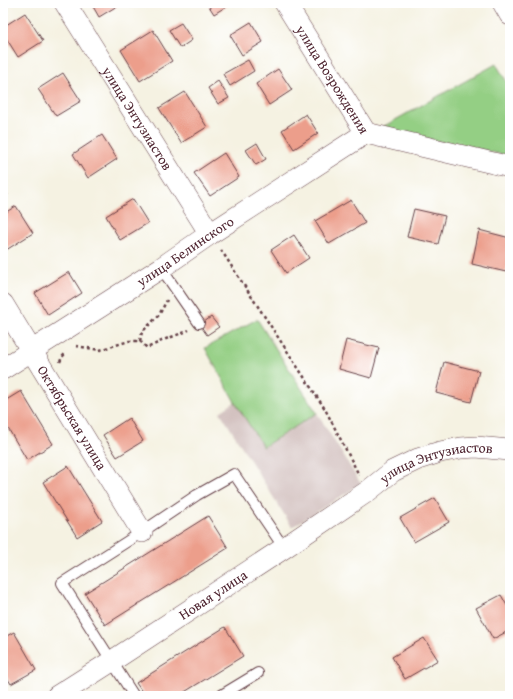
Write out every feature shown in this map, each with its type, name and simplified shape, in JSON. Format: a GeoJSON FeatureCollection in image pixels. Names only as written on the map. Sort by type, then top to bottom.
{"type":"FeatureCollection","features":[{"type":"Feature","properties":{"kind":"street","name":"улица Энтузиастов"},"geometry":{"type":"LineString","coordinates":[[65,3],[210,234]]}},
{"type":"Feature","properties":{"kind":"street","name":"улица Возрождения"},"geometry":{"type":"LineString","coordinates":[[285,3],[366,133],[510,167]]}},
{"type":"Feature","properties":{"kind":"street"},"geometry":{"type":"LineString","coordinates":[[502,3],[510,15]]}},
{"type":"Feature","properties":{"kind":"street","name":"улица Белинского"},"geometry":{"type":"LineString","coordinates":[[3,369],[161,268],[210,234],[366,133]]}},
{"type":"Feature","properties":{"kind":"street","name":"Октябрьская улица"},"geometry":{"type":"LineString","coordinates":[[3,304],[142,532]]}},
{"type":"Feature","properties":{"kind":"street","name":"улица Энтузиастов"},"geometry":{"type":"LineString","coordinates":[[368,491],[393,471],[418,459],[440,452],[461,448],[510,450]]}},
{"type":"Feature","properties":{"kind":"street","name":"Новая улица"},"geometry":{"type":"LineString","coordinates":[[57,696],[284,548],[368,491]]}},
{"type":"Feature","properties":{"kind":"lane"},"geometry":{"type":"LineString","coordinates":[[161,268],[199,323]]}},
{"type":"Feature","properties":{"kind":"lane"},"geometry":{"type":"LineString","coordinates":[[134,696],[62,583],[197,495],[234,474],[284,548]]}},
{"type":"Feature","properties":{"kind":"lane"},"geometry":{"type":"LineString","coordinates":[[220,696],[258,673]]}},
{"type":"Feature","properties":{"kind":"path"},"geometry":{"type":"LineString","coordinates":[[210,234],[325,409],[368,491]]}},
{"type":"Feature","properties":{"kind":"path"},"geometry":{"type":"LineString","coordinates":[[140,341],[142,332],[158,315],[168,298],[176,290]]}},
{"type":"Feature","properties":{"kind":"path"},"geometry":{"type":"LineString","coordinates":[[140,341],[147,348],[185,332],[199,323]]}},
{"type":"Feature","properties":{"kind":"path"},"geometry":{"type":"LineString","coordinates":[[56,335],[72,345],[100,350],[129,342],[140,341]]}},
{"type":"Feature","properties":{"kind":"shaded area"},"geometry":{"type":"Polygon","coordinates":[[[235,402],[263,447],[317,413],[361,484],[292,527],[220,412],[235,402]]]}},
{"type":"Feature","properties":{"kind":"green space"},"geometry":{"type":"Polygon","coordinates":[[[496,64],[510,87],[510,156],[379,129],[496,64]]]}},
{"type":"Feature","properties":{"kind":"green space"},"geometry":{"type":"Polygon","coordinates":[[[257,319],[317,413],[263,447],[235,402],[205,348],[257,319]]]}},
{"type":"Feature","properties":{"kind":"building"},"geometry":{"type":"Polygon","coordinates":[[[91,3],[122,3],[99,17],[91,3]]]}},
{"type":"Feature","properties":{"kind":"building"},"geometry":{"type":"Polygon","coordinates":[[[207,3],[232,3],[214,14],[207,3]]]}},
{"type":"Feature","properties":{"kind":"building"},"geometry":{"type":"Polygon","coordinates":[[[25,13],[43,41],[18,57],[3,33],[3,27],[25,13]]]}},
{"type":"Feature","properties":{"kind":"building"},"geometry":{"type":"Polygon","coordinates":[[[251,22],[263,42],[242,55],[230,35],[251,22]]]}},
{"type":"Feature","properties":{"kind":"building"},"geometry":{"type":"Polygon","coordinates":[[[181,23],[192,40],[180,48],[169,30],[181,23]]]}},
{"type":"Feature","properties":{"kind":"building"},"geometry":{"type":"Polygon","coordinates":[[[153,30],[172,61],[140,81],[121,50],[153,30]]]}},
{"type":"Feature","properties":{"kind":"building"},"geometry":{"type":"Polygon","coordinates":[[[248,60],[254,71],[230,86],[223,74],[248,60]]]}},
{"type":"Feature","properties":{"kind":"building"},"geometry":{"type":"Polygon","coordinates":[[[278,69],[292,90],[269,105],[256,84],[278,69]]]}},
{"type":"Feature","properties":{"kind":"building"},"geometry":{"type":"Polygon","coordinates":[[[63,73],[81,101],[56,116],[38,89],[63,73]]]}},
{"type":"Feature","properties":{"kind":"building"},"geometry":{"type":"Polygon","coordinates":[[[218,81],[229,98],[218,104],[208,88],[218,81]]]}},
{"type":"Feature","properties":{"kind":"building"},"geometry":{"type":"Polygon","coordinates":[[[185,92],[207,127],[181,143],[159,108],[185,92]]]}},
{"type":"Feature","properties":{"kind":"building"},"geometry":{"type":"Polygon","coordinates":[[[306,114],[318,133],[294,149],[282,130],[306,114]]]}},
{"type":"Feature","properties":{"kind":"building"},"geometry":{"type":"Polygon","coordinates":[[[102,135],[117,159],[88,178],[73,154],[102,135]]]}},
{"type":"Feature","properties":{"kind":"building"},"geometry":{"type":"Polygon","coordinates":[[[257,143],[266,159],[256,165],[246,150],[257,143]]]}},
{"type":"Feature","properties":{"kind":"building"},"geometry":{"type":"Polygon","coordinates":[[[224,153],[239,177],[210,196],[194,173],[224,153]]]}},
{"type":"Feature","properties":{"kind":"building"},"geometry":{"type":"Polygon","coordinates":[[[3,187],[8,195],[3,198],[3,187]]]}},
{"type":"Feature","properties":{"kind":"building"},"geometry":{"type":"Polygon","coordinates":[[[133,199],[148,223],[120,240],[106,216],[133,199]]]}},
{"type":"Feature","properties":{"kind":"building"},"geometry":{"type":"Polygon","coordinates":[[[351,200],[365,223],[329,244],[315,221],[351,200]]]}},
{"type":"Feature","properties":{"kind":"building"},"geometry":{"type":"Polygon","coordinates":[[[16,206],[33,233],[3,252],[3,214],[16,206]]]}},
{"type":"Feature","properties":{"kind":"building"},"geometry":{"type":"Polygon","coordinates":[[[414,209],[445,216],[438,244],[407,237],[414,209]]]}},
{"type":"Feature","properties":{"kind":"building"},"geometry":{"type":"Polygon","coordinates":[[[479,230],[510,238],[510,255],[506,272],[472,264],[479,230]]]}},
{"type":"Feature","properties":{"kind":"building"},"geometry":{"type":"Polygon","coordinates":[[[294,235],[309,258],[286,273],[271,250],[294,235]]]}},
{"type":"Feature","properties":{"kind":"building"},"geometry":{"type":"Polygon","coordinates":[[[69,272],[82,293],[48,315],[35,293],[69,272]]]}},
{"type":"Feature","properties":{"kind":"building"},"geometry":{"type":"Polygon","coordinates":[[[211,317],[219,327],[207,335],[200,325],[211,317]]]}},
{"type":"Feature","properties":{"kind":"building"},"geometry":{"type":"Polygon","coordinates":[[[346,340],[379,348],[371,378],[339,369],[346,340]]]}},
{"type":"Feature","properties":{"kind":"building"},"geometry":{"type":"Polygon","coordinates":[[[444,362],[479,371],[471,402],[436,393],[444,362]]]}},
{"type":"Feature","properties":{"kind":"building"},"geometry":{"type":"Polygon","coordinates":[[[21,391],[53,444],[27,460],[3,420],[3,402],[21,391]]]}},
{"type":"Feature","properties":{"kind":"building"},"geometry":{"type":"Polygon","coordinates":[[[129,418],[143,441],[117,457],[103,435],[129,418]]]}},
{"type":"Feature","properties":{"kind":"building"},"geometry":{"type":"Polygon","coordinates":[[[68,466],[102,521],[77,537],[43,482],[68,466]]]}},
{"type":"Feature","properties":{"kind":"building"},"geometry":{"type":"Polygon","coordinates":[[[435,498],[449,522],[414,542],[400,518],[435,498]]]}},
{"type":"Feature","properties":{"kind":"building"},"geometry":{"type":"Polygon","coordinates":[[[208,516],[228,548],[105,625],[85,593],[208,516]]]}},
{"type":"Feature","properties":{"kind":"building"},"geometry":{"type":"Polygon","coordinates":[[[501,595],[510,611],[510,630],[493,639],[476,608],[501,595]]]}},
{"type":"Feature","properties":{"kind":"building"},"geometry":{"type":"Polygon","coordinates":[[[225,627],[243,656],[178,696],[145,696],[136,683],[225,627]]]}},
{"type":"Feature","properties":{"kind":"building"},"geometry":{"type":"Polygon","coordinates":[[[14,632],[36,670],[11,684],[3,671],[3,638],[14,632]]]}},
{"type":"Feature","properties":{"kind":"building"},"geometry":{"type":"Polygon","coordinates":[[[424,638],[438,660],[405,679],[392,657],[424,638]]]}}]}
